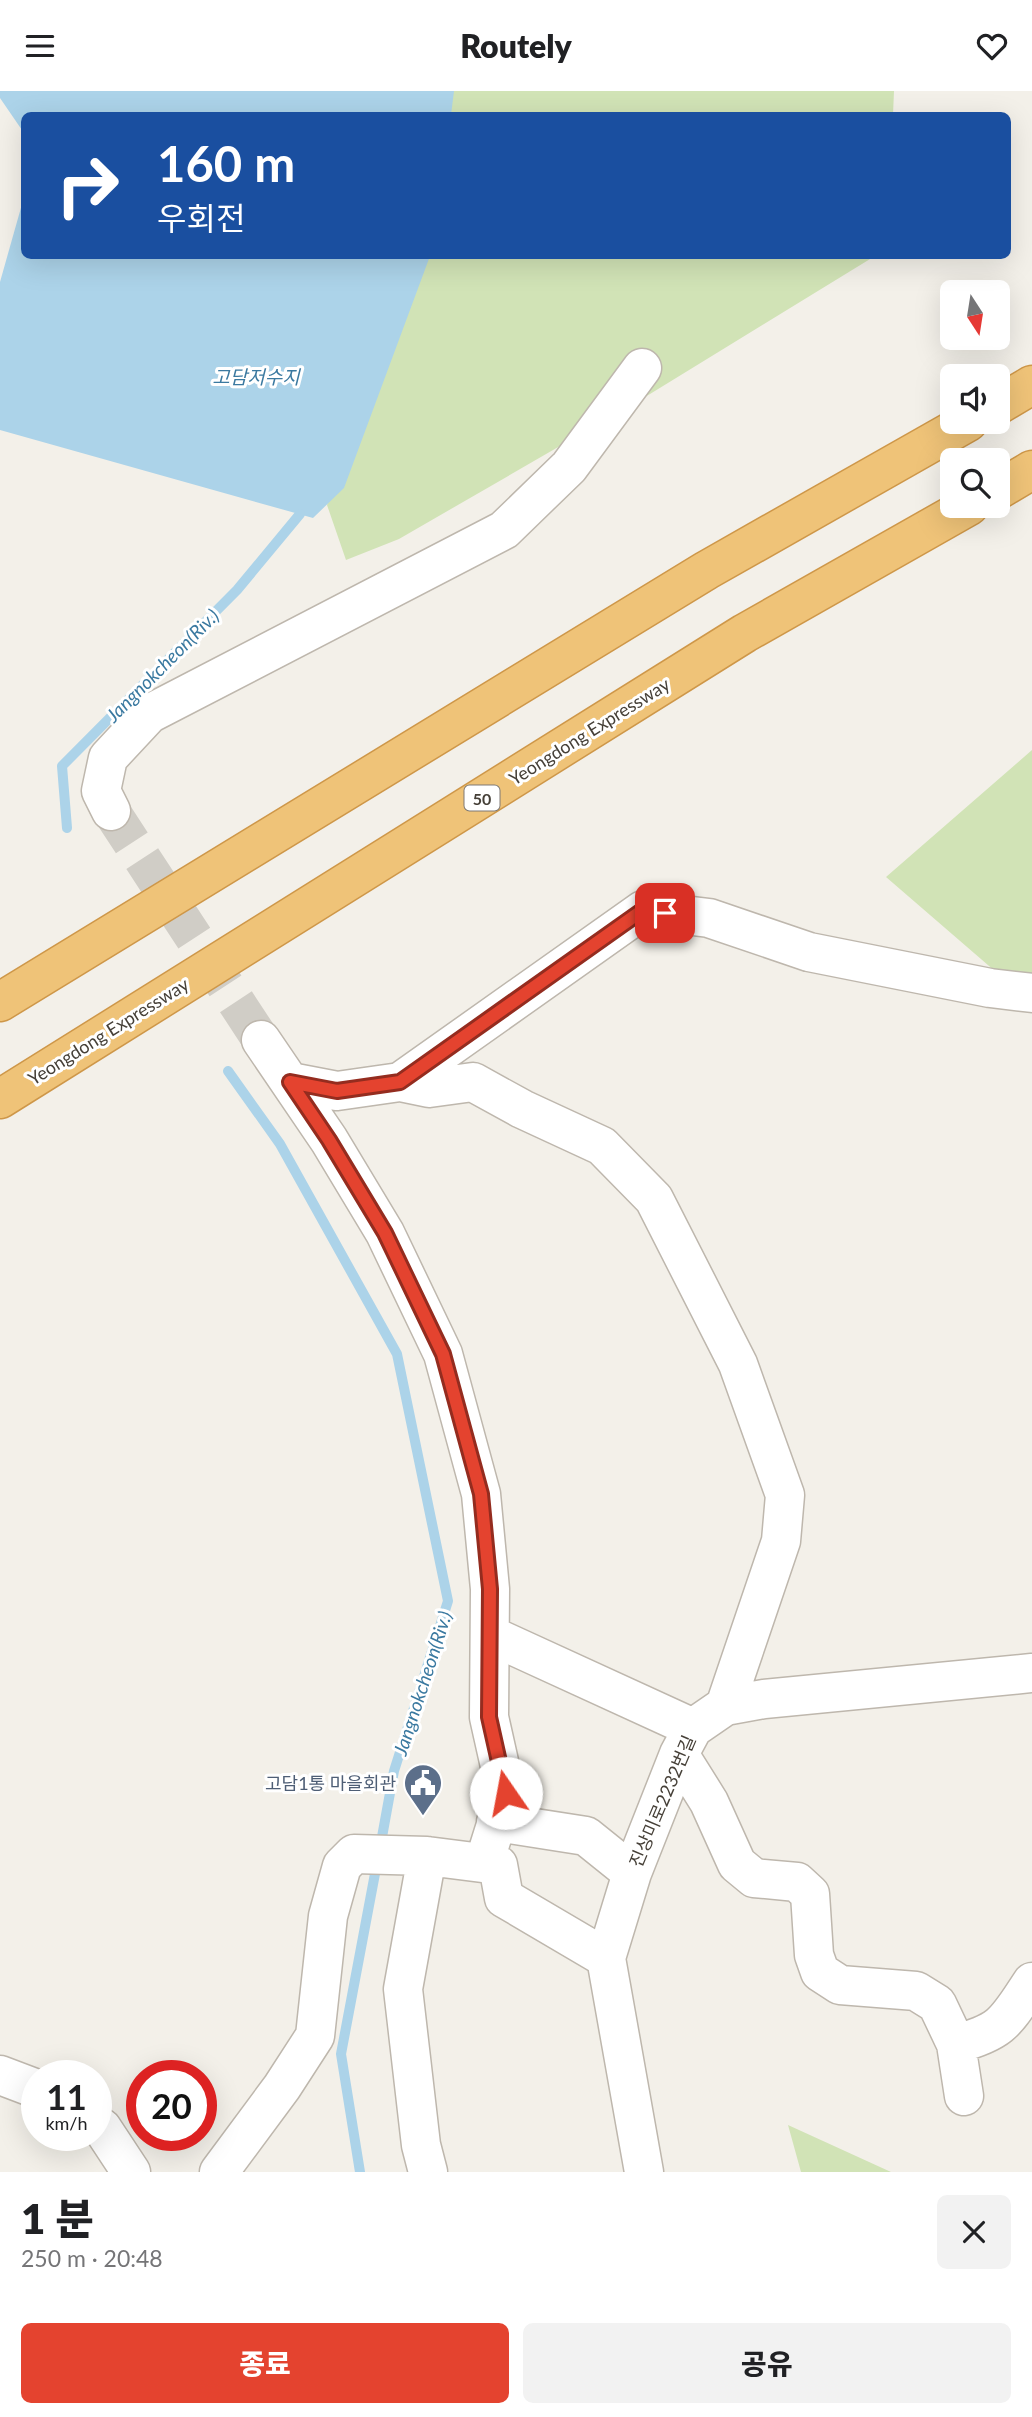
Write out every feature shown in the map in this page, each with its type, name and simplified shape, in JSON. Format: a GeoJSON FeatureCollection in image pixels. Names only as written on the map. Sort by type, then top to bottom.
{"type":"FeatureCollection","features":[{"type":"Feature","properties":{"kind":"highway"},"geometry":{"type":"LineString","coordinates":[[1010,398],[1032,385]]}},
{"type":"Feature","properties":{"kind":"highway"},"geometry":{"type":"LineString","coordinates":[[0,1002],[707,570],[947,434]]}},
{"type":"Feature","properties":{"kind":"highway"},"geometry":{"type":"LineString","coordinates":[[1010,483],[1032,470]]}},
{"type":"Feature","properties":{"kind":"highway","name":"Yeongdong Expressway"},"geometry":{"type":"LineString","coordinates":[[0,1099],[745,633],[948,518]]}},
{"type":"Feature","properties":{"kind":"highway"},"geometry":{"type":"LineString","coordinates":[[0,993],[84,950]]}},
{"type":"Feature","properties":{"kind":"street"},"geometry":{"type":"LineString","coordinates":[[111,811],[102,791],[108,758],[149,715],[504,530],[569,467],[642,368]]}},
{"type":"Feature","properties":{"kind":"street"},"geometry":{"type":"LineString","coordinates":[[400,1082],[643,910],[709,918],[809,952],[990,988],[1032,993]]}},
{"type":"Feature","properties":{"kind":"street"},"geometry":{"type":"LineString","coordinates":[[261,1040],[329,1140],[385,1233],[443,1354],[481,1494],[490,1589],[489,1717],[506,1793],[484,1863]]}},
{"type":"Feature","properties":{"kind":"street"},"geometry":{"type":"LineString","coordinates":[[290,1082],[337,1091],[400,1082],[429,1089],[472,1082],[522,1109],[602,1146],[654,1199],[738,1364],[785,1495],[781,1541],[725,1706]]}},
{"type":"Feature","properties":{"kind":"street"},"geometry":{"type":"LineString","coordinates":[[490,1635],[686,1741],[709,1802],[737,1864],[754,1878],[797,1882],[810,1894],[814,1955],[820,1972],[840,1985],[916,1991],[937,2004],[956,2044],[964,2096]]}},
{"type":"Feature","properties":{"kind":"street","name":"진상미로2232번길"},"geometry":{"type":"LineString","coordinates":[[644,2172],[606,1958],[632,1873],[686,1741],[725,1706],[764,1699],[1032,1673]]}},
{"type":"Feature","properties":{"kind":"street"},"geometry":{"type":"LineString","coordinates":[[496,1822],[586,1836],[632,1873]]}},
{"type":"Feature","properties":{"kind":"street"},"geometry":{"type":"LineString","coordinates":[[219,2172],[282,2087],[315,2036],[328,1916],[342,1866],[354,1854],[398,1855],[498,1865],[504,1898],[606,1958]]}},
{"type":"Feature","properties":{"kind":"street"},"geometry":{"type":"LineString","coordinates":[[398,1855],[403,1989],[421,2145],[428,2172]]}},
{"type":"Feature","properties":{"kind":"street"},"geometry":{"type":"LineString","coordinates":[[956,2044],[985,2036],[1006,2021],[1032,1982]]}},
{"type":"Feature","properties":{"kind":"street"},"geometry":{"type":"LineString","coordinates":[[0,2075],[21,2083]]}},
{"type":"Feature","properties":{"kind":"street"},"geometry":{"type":"LineString","coordinates":[[112,2143],[131,2172]]}},
{"type":"Feature","properties":{"kind":"green space"},"geometry":{"type":"Polygon","coordinates":[[[450,91],[894,91],[893,112],[448,112],[450,91]]]}},
{"type":"Feature","properties":{"kind":"green space"},"geometry":{"type":"Polygon","coordinates":[[[423,259],[870,259],[650,394],[399,539],[346,560],[327,505],[423,259]]]}},
{"type":"Feature","properties":{"kind":"green space"},"geometry":{"type":"Polygon","coordinates":[[[1032,750],[1032,1003],[886,877],[1032,750]]]}},
{"type":"Feature","properties":{"kind":"green space"},"geometry":{"type":"Polygon","coordinates":[[[788,2125],[891,2172],[801,2172],[788,2125]]]}},
{"type":"Feature","properties":{"kind":"water"},"geometry":{"type":"Polygon","coordinates":[[[0,91],[454,91],[451,112],[21,112],[21,129],[0,98],[0,91]]]}},
{"type":"Feature","properties":{"kind":"water","name":"고담저수지"},"geometry":{"type":"Polygon","coordinates":[[[21,208],[21,259],[429,259],[344,488],[313,518],[0,430],[0,282],[21,208]]]}},
{"type":"Feature","properties":{"kind":"waterway","name":"Jangnokcheon(Riv.)"},"geometry":{"type":"LineString","coordinates":[[67,828],[62,766],[237,590],[300,514]]}},
{"type":"Feature","properties":{"kind":"waterway","name":"Jangnokcheon(Riv.)"},"geometry":{"type":"LineString","coordinates":[[228,1071],[280,1144],[397,1354],[448,1601],[394,1771],[380,1848]]}},
{"type":"Feature","properties":{"kind":"waterway","name":"Jangnokcheon(Riv.)"},"geometry":{"type":"LineString","coordinates":[[360,2172],[341,2054],[377,1863]]}},
{"type":"Feature","properties":{"kind":"tunnel"},"geometry":{"type":"LineString","coordinates":[[111,811],[261,1040]]}},
{"type":"Feature","properties":{"kind":"place","name":"고담1통 마을회관"},"geometry":{"type":"Point","coordinates":[423,1817]}},
{"type":"Feature","properties":{"kind":"route"},"geometry":{"type":"LineString","coordinates":[[506,1793],[489,1717],[490,1589],[481,1494],[443,1354],[385,1233],[329,1140],[290,1082],[337,1091],[400,1082],[643,910],[665,913]]}}]}
